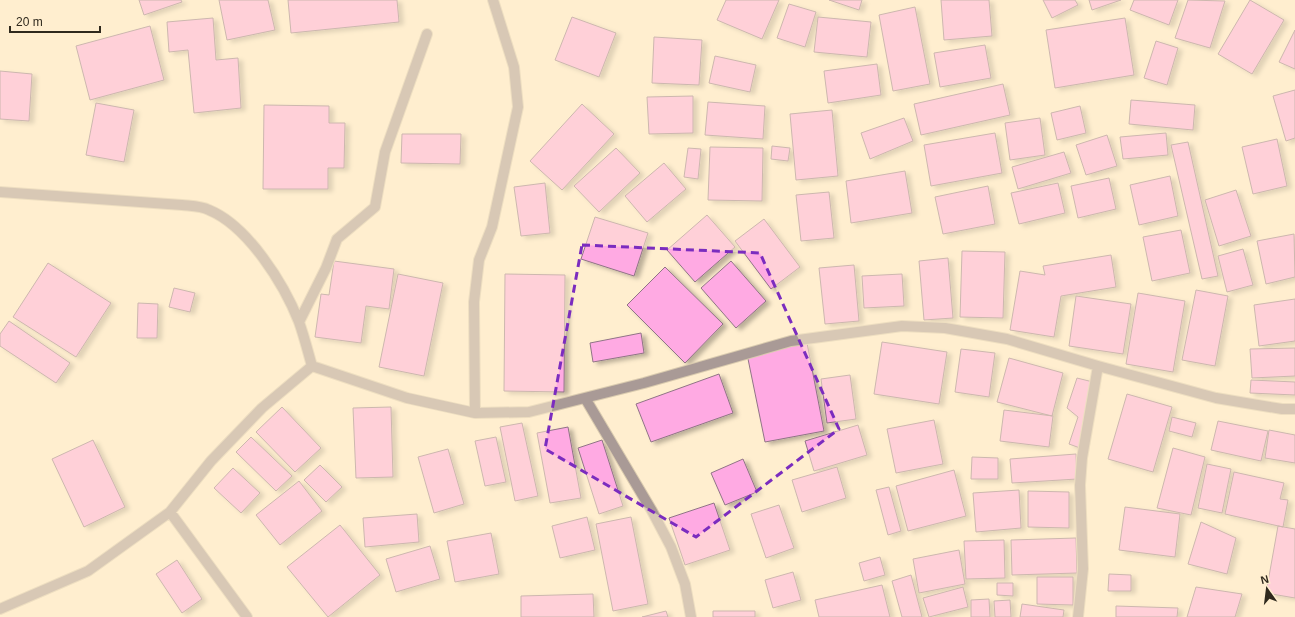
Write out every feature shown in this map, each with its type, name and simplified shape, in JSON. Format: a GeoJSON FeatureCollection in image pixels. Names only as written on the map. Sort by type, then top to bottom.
{"type":"FeatureCollection","features":[{"type":"Feature","properties":{"kind":"street"},"geometry":{"type":"LineString","coordinates":[[475,413],[474,302],[479,260],[492,227],[518,107],[514,67],[493,0]]}},
{"type":"Feature","properties":{"kind":"street"},"geometry":{"type":"LineString","coordinates":[[299,322],[326,268],[337,239],[375,207],[385,152],[427,34]]}},
{"type":"Feature","properties":{"kind":"street"},"geometry":{"type":"LineString","coordinates":[[0,192],[182,205],[208,209],[230,223],[252,243],[282,287],[299,322],[312,366]]}},
{"type":"Feature","properties":{"kind":"street"},"geometry":{"type":"LineString","coordinates":[[312,366],[407,398],[475,413],[530,412],[791,341],[902,326],[945,328],[1007,339],[1098,366],[1216,398],[1282,409],[1295,409]]}},
{"type":"Feature","properties":{"kind":"street"},"geometry":{"type":"LineString","coordinates":[[0,609],[88,571],[170,512],[211,461],[262,408],[312,366]]}},
{"type":"Feature","properties":{"kind":"street"},"geometry":{"type":"LineString","coordinates":[[1078,617],[1083,569],[1080,485],[1082,458],[1098,366]]}},
{"type":"Feature","properties":{"kind":"street"},"geometry":{"type":"LineString","coordinates":[[586,398],[644,497],[671,547],[685,584],[691,617]]}},
{"type":"Feature","properties":{"kind":"street"},"geometry":{"type":"LineString","coordinates":[[170,512],[247,617]]}},
{"type":"Feature","properties":{"kind":"highlighted area"},"geometry":{"type":"Polygon","coordinates":[[[582,245],[760,253],[839,429],[696,537],[545,449],[582,245]]]}},
{"type":"Feature","properties":{"kind":"building"},"geometry":{"type":"Polygon","coordinates":[[[139,0],[181,0],[182,2],[144,15],[139,0]]]}},
{"type":"Feature","properties":{"kind":"building"},"geometry":{"type":"Polygon","coordinates":[[[219,0],[268,0],[275,30],[227,40],[219,0]]]}},
{"type":"Feature","properties":{"kind":"building"},"geometry":{"type":"Polygon","coordinates":[[[288,0],[397,0],[399,22],[291,33],[288,0]]]}},
{"type":"Feature","properties":{"kind":"building"},"geometry":{"type":"Polygon","coordinates":[[[726,0],[779,0],[762,39],[717,20],[726,0]]]}},
{"type":"Feature","properties":{"kind":"building"},"geometry":{"type":"Polygon","coordinates":[[[829,0],[862,0],[859,10],[829,0]]]}},
{"type":"Feature","properties":{"kind":"building"},"geometry":{"type":"Polygon","coordinates":[[[941,0],[989,0],[992,36],[944,40],[941,0]]]}},
{"type":"Feature","properties":{"kind":"building"},"geometry":{"type":"Polygon","coordinates":[[[1043,0],[1075,0],[1078,5],[1052,18],[1043,0]]]}},
{"type":"Feature","properties":{"kind":"building"},"geometry":{"type":"Polygon","coordinates":[[[1089,0],[1121,0],[1092,10],[1089,0]]]}},
{"type":"Feature","properties":{"kind":"building"},"geometry":{"type":"Polygon","coordinates":[[[1134,0],[1178,0],[1169,25],[1130,10],[1134,0]]]}},
{"type":"Feature","properties":{"kind":"building"},"geometry":{"type":"Polygon","coordinates":[[[1188,0],[1225,1],[1210,48],[1175,38],[1188,0]]]}},
{"type":"Feature","properties":{"kind":"building"},"geometry":{"type":"Polygon","coordinates":[[[1250,0],[1284,20],[1252,74],[1218,54],[1250,0]]]}},
{"type":"Feature","properties":{"kind":"building"},"geometry":{"type":"Polygon","coordinates":[[[789,4],[816,12],[805,47],[777,38],[789,4]]]}},
{"type":"Feature","properties":{"kind":"building"},"geometry":{"type":"Polygon","coordinates":[[[915,7],[930,84],[893,91],[879,15],[915,7]]]}},
{"type":"Feature","properties":{"kind":"building"},"geometry":{"type":"Polygon","coordinates":[[[572,17],[616,33],[599,77],[555,60],[572,17]]]}},
{"type":"Feature","properties":{"kind":"building"},"geometry":{"type":"Polygon","coordinates":[[[818,17],[871,22],[867,57],[814,52],[818,17]]]}},
{"type":"Feature","properties":{"kind":"building"},"geometry":{"type":"Polygon","coordinates":[[[213,18],[216,60],[238,58],[241,108],[194,113],[188,50],[169,52],[167,22],[213,18]]]}},
{"type":"Feature","properties":{"kind":"building"},"geometry":{"type":"Polygon","coordinates":[[[1125,18],[1134,75],[1055,88],[1046,30],[1125,18]]]}},
{"type":"Feature","properties":{"kind":"building"},"geometry":{"type":"Polygon","coordinates":[[[150,26],[164,80],[90,100],[76,46],[150,26]]]}},
{"type":"Feature","properties":{"kind":"building"},"geometry":{"type":"Polygon","coordinates":[[[1295,30],[1295,69],[1279,62],[1295,30]]]}},
{"type":"Feature","properties":{"kind":"building"},"geometry":{"type":"Polygon","coordinates":[[[654,37],[702,40],[699,85],[652,83],[654,37]]]}},
{"type":"Feature","properties":{"kind":"building"},"geometry":{"type":"Polygon","coordinates":[[[1156,41],[1178,48],[1167,85],[1144,78],[1156,41]]]}},
{"type":"Feature","properties":{"kind":"building"},"geometry":{"type":"Polygon","coordinates":[[[985,45],[991,78],[940,87],[934,53],[985,45]]]}},
{"type":"Feature","properties":{"kind":"building"},"geometry":{"type":"Polygon","coordinates":[[[715,56],[756,65],[750,92],[709,83],[715,56]]]}},
{"type":"Feature","properties":{"kind":"building"},"geometry":{"type":"Polygon","coordinates":[[[877,64],[881,95],[828,103],[824,71],[877,64]]]}},
{"type":"Feature","properties":{"kind":"building"},"geometry":{"type":"Polygon","coordinates":[[[0,71],[32,74],[29,121],[0,119],[0,71]]]}},
{"type":"Feature","properties":{"kind":"building"},"geometry":{"type":"Polygon","coordinates":[[[1003,84],[1010,115],[921,135],[914,104],[1003,84]]]}},
{"type":"Feature","properties":{"kind":"building"},"geometry":{"type":"Polygon","coordinates":[[[1295,90],[1295,138],[1286,141],[1273,96],[1295,90]]]}},
{"type":"Feature","properties":{"kind":"building"},"geometry":{"type":"Polygon","coordinates":[[[693,96],[693,133],[649,134],[647,97],[693,96]]]}},
{"type":"Feature","properties":{"kind":"building"},"geometry":{"type":"Polygon","coordinates":[[[1131,100],[1195,105],[1193,130],[1129,124],[1131,100]]]}},
{"type":"Feature","properties":{"kind":"building"},"geometry":{"type":"Polygon","coordinates":[[[708,102],[765,106],[763,139],[705,135],[708,102]]]}},
{"type":"Feature","properties":{"kind":"building"},"geometry":{"type":"Polygon","coordinates":[[[96,103],[134,110],[124,162],[86,155],[96,103]]]}},
{"type":"Feature","properties":{"kind":"building"},"geometry":{"type":"Polygon","coordinates":[[[582,104],[614,134],[562,190],[530,161],[582,104]]]}},
{"type":"Feature","properties":{"kind":"building"},"geometry":{"type":"Polygon","coordinates":[[[264,105],[329,106],[329,123],[345,123],[344,168],[328,168],[328,189],[263,189],[264,105]]]}},
{"type":"Feature","properties":{"kind":"building"},"geometry":{"type":"Polygon","coordinates":[[[1080,106],[1086,133],[1057,140],[1051,113],[1080,106]]]}},
{"type":"Feature","properties":{"kind":"building"},"geometry":{"type":"Polygon","coordinates":[[[832,110],[838,176],[796,180],[790,114],[832,110]]]}},
{"type":"Feature","properties":{"kind":"building"},"geometry":{"type":"Polygon","coordinates":[[[904,118],[913,141],[870,159],[861,133],[904,118]]]}},
{"type":"Feature","properties":{"kind":"building"},"geometry":{"type":"Polygon","coordinates":[[[1040,118],[1045,155],[1010,160],[1005,123],[1040,118]]]}},
{"type":"Feature","properties":{"kind":"building"},"geometry":{"type":"Polygon","coordinates":[[[995,133],[1002,173],[931,186],[924,145],[995,133]]]}},
{"type":"Feature","properties":{"kind":"building"},"geometry":{"type":"Polygon","coordinates":[[[1166,133],[1168,155],[1123,159],[1120,137],[1166,133]]]}},
{"type":"Feature","properties":{"kind":"building"},"geometry":{"type":"Polygon","coordinates":[[[402,134],[461,134],[460,164],[401,163],[402,134]]]}},
{"type":"Feature","properties":{"kind":"building"},"geometry":{"type":"Polygon","coordinates":[[[1107,135],[1117,166],[1086,175],[1076,145],[1107,135]]]}},
{"type":"Feature","properties":{"kind":"building"},"geometry":{"type":"Polygon","coordinates":[[[1277,139],[1287,186],[1253,194],[1242,147],[1277,139]]]}},
{"type":"Feature","properties":{"kind":"building"},"geometry":{"type":"Polygon","coordinates":[[[1188,142],[1218,276],[1202,279],[1171,145],[1188,142]]]}},
{"type":"Feature","properties":{"kind":"building"},"geometry":{"type":"Polygon","coordinates":[[[772,146],[790,148],[788,161],[771,159],[772,146]]]}},
{"type":"Feature","properties":{"kind":"building"},"geometry":{"type":"Polygon","coordinates":[[[710,147],[763,148],[762,201],[708,200],[710,147]]]}},
{"type":"Feature","properties":{"kind":"building"},"geometry":{"type":"Polygon","coordinates":[[[616,148],[640,173],[599,212],[574,186],[616,148]]]}},
{"type":"Feature","properties":{"kind":"building"},"geometry":{"type":"Polygon","coordinates":[[[688,148],[701,149],[698,179],[684,177],[688,148]]]}},
{"type":"Feature","properties":{"kind":"building"},"geometry":{"type":"Polygon","coordinates":[[[1064,152],[1071,173],[1018,189],[1012,167],[1064,152]]]}},
{"type":"Feature","properties":{"kind":"building"},"geometry":{"type":"Polygon","coordinates":[[[664,163],[686,189],[647,222],[625,196],[664,163]]]}},
{"type":"Feature","properties":{"kind":"building"},"geometry":{"type":"Polygon","coordinates":[[[905,171],[912,213],[851,223],[846,181],[905,171]]]}},
{"type":"Feature","properties":{"kind":"building"},"geometry":{"type":"Polygon","coordinates":[[[1170,176],[1178,216],[1139,225],[1130,185],[1170,176]]]}},
{"type":"Feature","properties":{"kind":"building"},"geometry":{"type":"Polygon","coordinates":[[[1109,178],[1116,209],[1078,218],[1071,186],[1109,178]]]}},
{"type":"Feature","properties":{"kind":"building"},"geometry":{"type":"Polygon","coordinates":[[[545,183],[550,233],[521,236],[514,187],[545,183]]]}},
{"type":"Feature","properties":{"kind":"building"},"geometry":{"type":"Polygon","coordinates":[[[1058,183],[1065,213],[1019,224],[1011,193],[1058,183]]]}},
{"type":"Feature","properties":{"kind":"building"},"geometry":{"type":"Polygon","coordinates":[[[988,186],[995,224],[943,234],[935,197],[988,186]]]}},
{"type":"Feature","properties":{"kind":"building"},"geometry":{"type":"Polygon","coordinates":[[[1236,190],[1251,236],[1219,246],[1205,200],[1236,190]]]}},
{"type":"Feature","properties":{"kind":"building"},"geometry":{"type":"Polygon","coordinates":[[[829,192],[834,238],[801,241],[796,195],[829,192]]]}},
{"type":"Feature","properties":{"kind":"building"},"geometry":{"type":"Polygon","coordinates":[[[707,215],[735,247],[695,282],[667,250],[707,215]]]}},
{"type":"Feature","properties":{"kind":"building"},"geometry":{"type":"Polygon","coordinates":[[[595,217],[648,233],[634,276],[581,259],[595,217]]]}},
{"type":"Feature","properties":{"kind":"building"},"geometry":{"type":"Polygon","coordinates":[[[764,219],[800,267],[771,289],[735,241],[764,219]]]}},
{"type":"Feature","properties":{"kind":"building"},"geometry":{"type":"Polygon","coordinates":[[[1181,230],[1190,273],[1152,281],[1143,237],[1181,230]]]}},
{"type":"Feature","properties":{"kind":"building"},"geometry":{"type":"Polygon","coordinates":[[[1294,234],[1295,277],[1266,284],[1257,241],[1294,234]]]}},
{"type":"Feature","properties":{"kind":"building"},"geometry":{"type":"Polygon","coordinates":[[[1243,249],[1253,285],[1227,292],[1218,256],[1243,249]]]}},
{"type":"Feature","properties":{"kind":"building"},"geometry":{"type":"Polygon","coordinates":[[[962,251],[1005,252],[1003,318],[960,317],[962,251]]]}},
{"type":"Feature","properties":{"kind":"building"},"geometry":{"type":"Polygon","coordinates":[[[1111,255],[1116,287],[1061,296],[1054,337],[1010,330],[1020,271],[1045,275],[1043,266],[1111,255]]]}},
{"type":"Feature","properties":{"kind":"building"},"geometry":{"type":"Polygon","coordinates":[[[948,258],[953,318],[924,320],[919,261],[948,258]]]}},
{"type":"Feature","properties":{"kind":"building"},"geometry":{"type":"Polygon","coordinates":[[[334,261],[394,269],[389,309],[366,306],[361,343],[315,337],[321,294],[329,295],[334,261]]]}},
{"type":"Feature","properties":{"kind":"building"},"geometry":{"type":"Polygon","coordinates":[[[731,261],[766,301],[736,328],[701,288],[731,261]]]}},
{"type":"Feature","properties":{"kind":"building"},"geometry":{"type":"Polygon","coordinates":[[[48,263],[111,303],[76,357],[13,317],[48,263]]]}},
{"type":"Feature","properties":{"kind":"building"},"geometry":{"type":"Polygon","coordinates":[[[854,265],[859,321],[825,324],[819,268],[854,265]]]}},
{"type":"Feature","properties":{"kind":"building"},"geometry":{"type":"Polygon","coordinates":[[[665,267],[723,324],[685,363],[627,305],[665,267]]]}},
{"type":"Feature","properties":{"kind":"building"},"geometry":{"type":"Polygon","coordinates":[[[398,274],[443,283],[424,376],[379,367],[398,274]]]}},
{"type":"Feature","properties":{"kind":"building"},"geometry":{"type":"Polygon","coordinates":[[[505,274],[565,275],[564,392],[504,391],[505,274]]]}},
{"type":"Feature","properties":{"kind":"building"},"geometry":{"type":"Polygon","coordinates":[[[902,274],[904,306],[864,308],[862,276],[902,274]]]}},
{"type":"Feature","properties":{"kind":"building"},"geometry":{"type":"Polygon","coordinates":[[[174,288],[195,293],[190,312],[169,307],[174,288]]]}},
{"type":"Feature","properties":{"kind":"building"},"geometry":{"type":"Polygon","coordinates":[[[1196,290],[1228,296],[1215,366],[1182,360],[1196,290]]]}},
{"type":"Feature","properties":{"kind":"building"},"geometry":{"type":"Polygon","coordinates":[[[1138,293],[1185,301],[1173,372],[1126,364],[1138,293]]]}},
{"type":"Feature","properties":{"kind":"building"},"geometry":{"type":"Polygon","coordinates":[[[1076,296],[1131,304],[1123,354],[1069,346],[1076,296]]]}},
{"type":"Feature","properties":{"kind":"building"},"geometry":{"type":"Polygon","coordinates":[[[1295,299],[1295,341],[1259,346],[1254,305],[1295,299]]]}},
{"type":"Feature","properties":{"kind":"building"},"geometry":{"type":"Polygon","coordinates":[[[138,303],[158,304],[157,338],[137,338],[138,303]]]}},
{"type":"Feature","properties":{"kind":"building"},"geometry":{"type":"Polygon","coordinates":[[[9,321],[70,363],[56,383],[0,346],[0,334],[9,321]]]}},
{"type":"Feature","properties":{"kind":"building"},"geometry":{"type":"Polygon","coordinates":[[[641,333],[644,353],[593,362],[590,343],[641,333]]]}},
{"type":"Feature","properties":{"kind":"building"},"geometry":{"type":"Polygon","coordinates":[[[882,342],[947,352],[939,404],[874,394],[882,342]]]}},
{"type":"Feature","properties":{"kind":"building"},"geometry":{"type":"Polygon","coordinates":[[[807,343],[824,431],[765,442],[747,354],[807,343]]]}},
{"type":"Feature","properties":{"kind":"building"},"geometry":{"type":"Polygon","coordinates":[[[1295,348],[1295,376],[1252,378],[1250,349],[1295,348]]]}},
{"type":"Feature","properties":{"kind":"building"},"geometry":{"type":"Polygon","coordinates":[[[961,349],[995,353],[989,397],[955,392],[961,349]]]}},
{"type":"Feature","properties":{"kind":"building"},"geometry":{"type":"Polygon","coordinates":[[[1009,358],[1063,373],[1052,416],[997,402],[1009,358]]]}},
{"type":"Feature","properties":{"kind":"building"},"geometry":{"type":"Polygon","coordinates":[[[719,374],[733,413],[651,442],[636,404],[719,374]]]}},
{"type":"Feature","properties":{"kind":"building"},"geometry":{"type":"Polygon","coordinates":[[[850,375],[856,419],[827,423],[821,379],[850,375]]]}},
{"type":"Feature","properties":{"kind":"building"},"geometry":{"type":"Polygon","coordinates":[[[1077,378],[1093,382],[1080,448],[1069,444],[1078,417],[1067,408],[1077,378]]]}},
{"type":"Feature","properties":{"kind":"building"},"geometry":{"type":"Polygon","coordinates":[[[1251,380],[1295,382],[1295,395],[1250,393],[1251,380]]]}},
{"type":"Feature","properties":{"kind":"building"},"geometry":{"type":"Polygon","coordinates":[[[1127,394],[1172,407],[1153,472],[1108,459],[1127,394]]]}},
{"type":"Feature","properties":{"kind":"building"},"geometry":{"type":"Polygon","coordinates":[[[282,407],[321,448],[295,472],[256,432],[282,407]]]}},
{"type":"Feature","properties":{"kind":"building"},"geometry":{"type":"Polygon","coordinates":[[[391,407],[393,477],[356,478],[353,408],[391,407]]]}},
{"type":"Feature","properties":{"kind":"building"},"geometry":{"type":"Polygon","coordinates":[[[1004,410],[1053,416],[1049,447],[1000,441],[1004,410]]]}},
{"type":"Feature","properties":{"kind":"building"},"geometry":{"type":"Polygon","coordinates":[[[1172,417],[1196,423],[1192,437],[1169,431],[1172,417]]]}},
{"type":"Feature","properties":{"kind":"building"},"geometry":{"type":"Polygon","coordinates":[[[934,420],[943,464],[896,473],[887,429],[934,420]]]}},
{"type":"Feature","properties":{"kind":"building"},"geometry":{"type":"Polygon","coordinates":[[[1218,421],[1268,431],[1261,461],[1211,450],[1218,421]]]}},
{"type":"Feature","properties":{"kind":"building"},"geometry":{"type":"Polygon","coordinates":[[[522,423],[538,496],[515,501],[500,427],[522,423]]]}},
{"type":"Feature","properties":{"kind":"building"},"geometry":{"type":"Polygon","coordinates":[[[858,425],[867,455],[814,471],[805,441],[858,425]]]}},
{"type":"Feature","properties":{"kind":"building"},"geometry":{"type":"Polygon","coordinates":[[[568,427],[581,498],[550,503],[537,433],[568,427]]]}},
{"type":"Feature","properties":{"kind":"building"},"geometry":{"type":"Polygon","coordinates":[[[1269,430],[1295,435],[1295,463],[1265,458],[1269,430]]]}},
{"type":"Feature","properties":{"kind":"building"},"geometry":{"type":"Polygon","coordinates":[[[251,437],[292,476],[276,491],[236,452],[251,437]]]}},
{"type":"Feature","properties":{"kind":"building"},"geometry":{"type":"Polygon","coordinates":[[[496,437],[506,482],[485,486],[475,441],[496,437]]]}},
{"type":"Feature","properties":{"kind":"building"},"geometry":{"type":"Polygon","coordinates":[[[93,440],[125,507],[84,527],[52,459],[93,440]]]}},
{"type":"Feature","properties":{"kind":"building"},"geometry":{"type":"Polygon","coordinates":[[[602,440],[623,506],[599,514],[578,448],[602,440]]]}},
{"type":"Feature","properties":{"kind":"building"},"geometry":{"type":"Polygon","coordinates":[[[1173,448],[1205,457],[1191,515],[1157,508],[1173,448]]]}},
{"type":"Feature","properties":{"kind":"building"},"geometry":{"type":"Polygon","coordinates":[[[448,449],[464,504],[434,513],[418,457],[448,449]]]}},
{"type":"Feature","properties":{"kind":"building"},"geometry":{"type":"Polygon","coordinates":[[[1076,454],[1077,479],[1012,483],[1010,459],[1076,454]]]}},
{"type":"Feature","properties":{"kind":"building"},"geometry":{"type":"Polygon","coordinates":[[[972,457],[998,458],[998,479],[971,479],[972,457]]]}},
{"type":"Feature","properties":{"kind":"building"},"geometry":{"type":"Polygon","coordinates":[[[743,459],[757,492],[725,505],[711,473],[743,459]]]}},
{"type":"Feature","properties":{"kind":"building"},"geometry":{"type":"Polygon","coordinates":[[[1207,464],[1231,469],[1222,513],[1198,508],[1207,464]]]}},
{"type":"Feature","properties":{"kind":"building"},"geometry":{"type":"Polygon","coordinates":[[[320,465],[342,487],[326,502],[304,480],[320,465]]]}},
{"type":"Feature","properties":{"kind":"building"},"geometry":{"type":"Polygon","coordinates":[[[837,467],[846,498],[802,512],[792,480],[837,467]]]}},
{"type":"Feature","properties":{"kind":"building"},"geometry":{"type":"Polygon","coordinates":[[[233,468],[260,493],[241,513],[214,488],[233,468]]]}},
{"type":"Feature","properties":{"kind":"building"},"geometry":{"type":"Polygon","coordinates":[[[954,470],[966,516],[908,531],[896,486],[954,470]]]}},
{"type":"Feature","properties":{"kind":"building"},"geometry":{"type":"Polygon","coordinates":[[[1234,472],[1284,483],[1280,499],[1288,500],[1283,527],[1225,514],[1234,472]]]}},
{"type":"Feature","properties":{"kind":"building"},"geometry":{"type":"Polygon","coordinates":[[[299,481],[322,511],[280,545],[256,515],[299,481]]]}},
{"type":"Feature","properties":{"kind":"building"},"geometry":{"type":"Polygon","coordinates":[[[889,487],[901,531],[888,535],[876,490],[889,487]]]}},
{"type":"Feature","properties":{"kind":"building"},"geometry":{"type":"Polygon","coordinates":[[[1019,490],[1021,528],[976,532],[973,493],[1019,490]]]}},
{"type":"Feature","properties":{"kind":"building"},"geometry":{"type":"Polygon","coordinates":[[[1028,491],[1069,492],[1069,528],[1028,527],[1028,491]]]}},
{"type":"Feature","properties":{"kind":"building"},"geometry":{"type":"Polygon","coordinates":[[[714,503],[730,550],[685,565],[669,518],[714,503]]]}},
{"type":"Feature","properties":{"kind":"building"},"geometry":{"type":"Polygon","coordinates":[[[779,505],[794,548],[766,558],[751,514],[779,505]]]}},
{"type":"Feature","properties":{"kind":"building"},"geometry":{"type":"Polygon","coordinates":[[[1125,507],[1180,514],[1175,557],[1119,550],[1125,507]]]}},
{"type":"Feature","properties":{"kind":"building"},"geometry":{"type":"Polygon","coordinates":[[[417,514],[419,542],[365,547],[363,518],[417,514]]]}},
{"type":"Feature","properties":{"kind":"building"},"geometry":{"type":"Polygon","coordinates":[[[587,517],[595,550],[560,558],[552,526],[587,517]]]}},
{"type":"Feature","properties":{"kind":"building"},"geometry":{"type":"Polygon","coordinates":[[[631,517],[648,604],[613,611],[596,524],[631,517]]]}},
{"type":"Feature","properties":{"kind":"building"},"geometry":{"type":"Polygon","coordinates":[[[1201,522],[1236,538],[1227,574],[1188,564],[1201,522]]]}},
{"type":"Feature","properties":{"kind":"building"},"geometry":{"type":"Polygon","coordinates":[[[340,525],[380,575],[328,617],[287,567],[340,525]]]}},
{"type":"Feature","properties":{"kind":"building"},"geometry":{"type":"Polygon","coordinates":[[[1278,526],[1295,529],[1295,598],[1266,593],[1278,526]]]}},
{"type":"Feature","properties":{"kind":"building"},"geometry":{"type":"Polygon","coordinates":[[[491,533],[499,574],[455,582],[447,541],[491,533]]]}},
{"type":"Feature","properties":{"kind":"building"},"geometry":{"type":"Polygon","coordinates":[[[1076,538],[1077,573],[1012,575],[1011,540],[1076,538]]]}},
{"type":"Feature","properties":{"kind":"building"},"geometry":{"type":"Polygon","coordinates":[[[1004,540],[1005,578],[966,579],[964,541],[1004,540]]]}},
{"type":"Feature","properties":{"kind":"building"},"geometry":{"type":"Polygon","coordinates":[[[430,546],[440,579],[396,592],[386,559],[430,546]]]}},
{"type":"Feature","properties":{"kind":"building"},"geometry":{"type":"Polygon","coordinates":[[[959,550],[965,584],[919,593],[913,559],[959,550]]]}},
{"type":"Feature","properties":{"kind":"building"},"geometry":{"type":"Polygon","coordinates":[[[880,557],[885,575],[864,581],[859,563],[880,557]]]}},
{"type":"Feature","properties":{"kind":"building"},"geometry":{"type":"Polygon","coordinates":[[[177,560],[202,599],[182,613],[156,574],[177,560]]]}},
{"type":"Feature","properties":{"kind":"building"},"geometry":{"type":"Polygon","coordinates":[[[793,572],[801,600],[773,608],[765,580],[793,572]]]}},
{"type":"Feature","properties":{"kind":"building"},"geometry":{"type":"Polygon","coordinates":[[[1109,574],[1131,575],[1131,591],[1108,591],[1109,574]]]}},
{"type":"Feature","properties":{"kind":"building"},"geometry":{"type":"Polygon","coordinates":[[[911,575],[922,617],[902,617],[892,581],[911,575]]]}},
{"type":"Feature","properties":{"kind":"building"},"geometry":{"type":"Polygon","coordinates":[[[1037,577],[1073,577],[1073,605],[1037,604],[1037,577]]]}},
{"type":"Feature","properties":{"kind":"building"},"geometry":{"type":"Polygon","coordinates":[[[997,583],[1013,583],[1013,596],[997,595],[997,583]]]}},
{"type":"Feature","properties":{"kind":"building"},"geometry":{"type":"Polygon","coordinates":[[[882,585],[890,617],[819,617],[815,600],[882,585]]]}},
{"type":"Feature","properties":{"kind":"building"},"geometry":{"type":"Polygon","coordinates":[[[963,587],[968,607],[929,617],[923,598],[963,587]]]}},
{"type":"Feature","properties":{"kind":"building"},"geometry":{"type":"Polygon","coordinates":[[[1196,587],[1242,594],[1235,617],[1187,617],[1196,587]]]}},
{"type":"Feature","properties":{"kind":"building"},"geometry":{"type":"Polygon","coordinates":[[[593,594],[594,617],[521,617],[521,596],[593,594]]]}},
{"type":"Feature","properties":{"kind":"building"},"geometry":{"type":"Polygon","coordinates":[[[989,599],[990,617],[971,617],[971,600],[989,599]]]}},
{"type":"Feature","properties":{"kind":"building"},"geometry":{"type":"Polygon","coordinates":[[[1010,600],[1011,617],[995,617],[994,601],[1010,600]]]}},
{"type":"Feature","properties":{"kind":"building"},"geometry":{"type":"Polygon","coordinates":[[[1022,604],[1064,610],[1063,617],[1020,617],[1022,604]]]}},
{"type":"Feature","properties":{"kind":"building"},"geometry":{"type":"Polygon","coordinates":[[[1116,606],[1178,608],[1177,617],[1116,617],[1116,606]]]}},
{"type":"Feature","properties":{"kind":"building"},"geometry":{"type":"Polygon","coordinates":[[[666,611],[668,617],[642,617],[666,611]]]}},
{"type":"Feature","properties":{"kind":"building"},"geometry":{"type":"Polygon","coordinates":[[[713,611],[755,611],[755,617],[713,617],[713,611]]]}}]}
